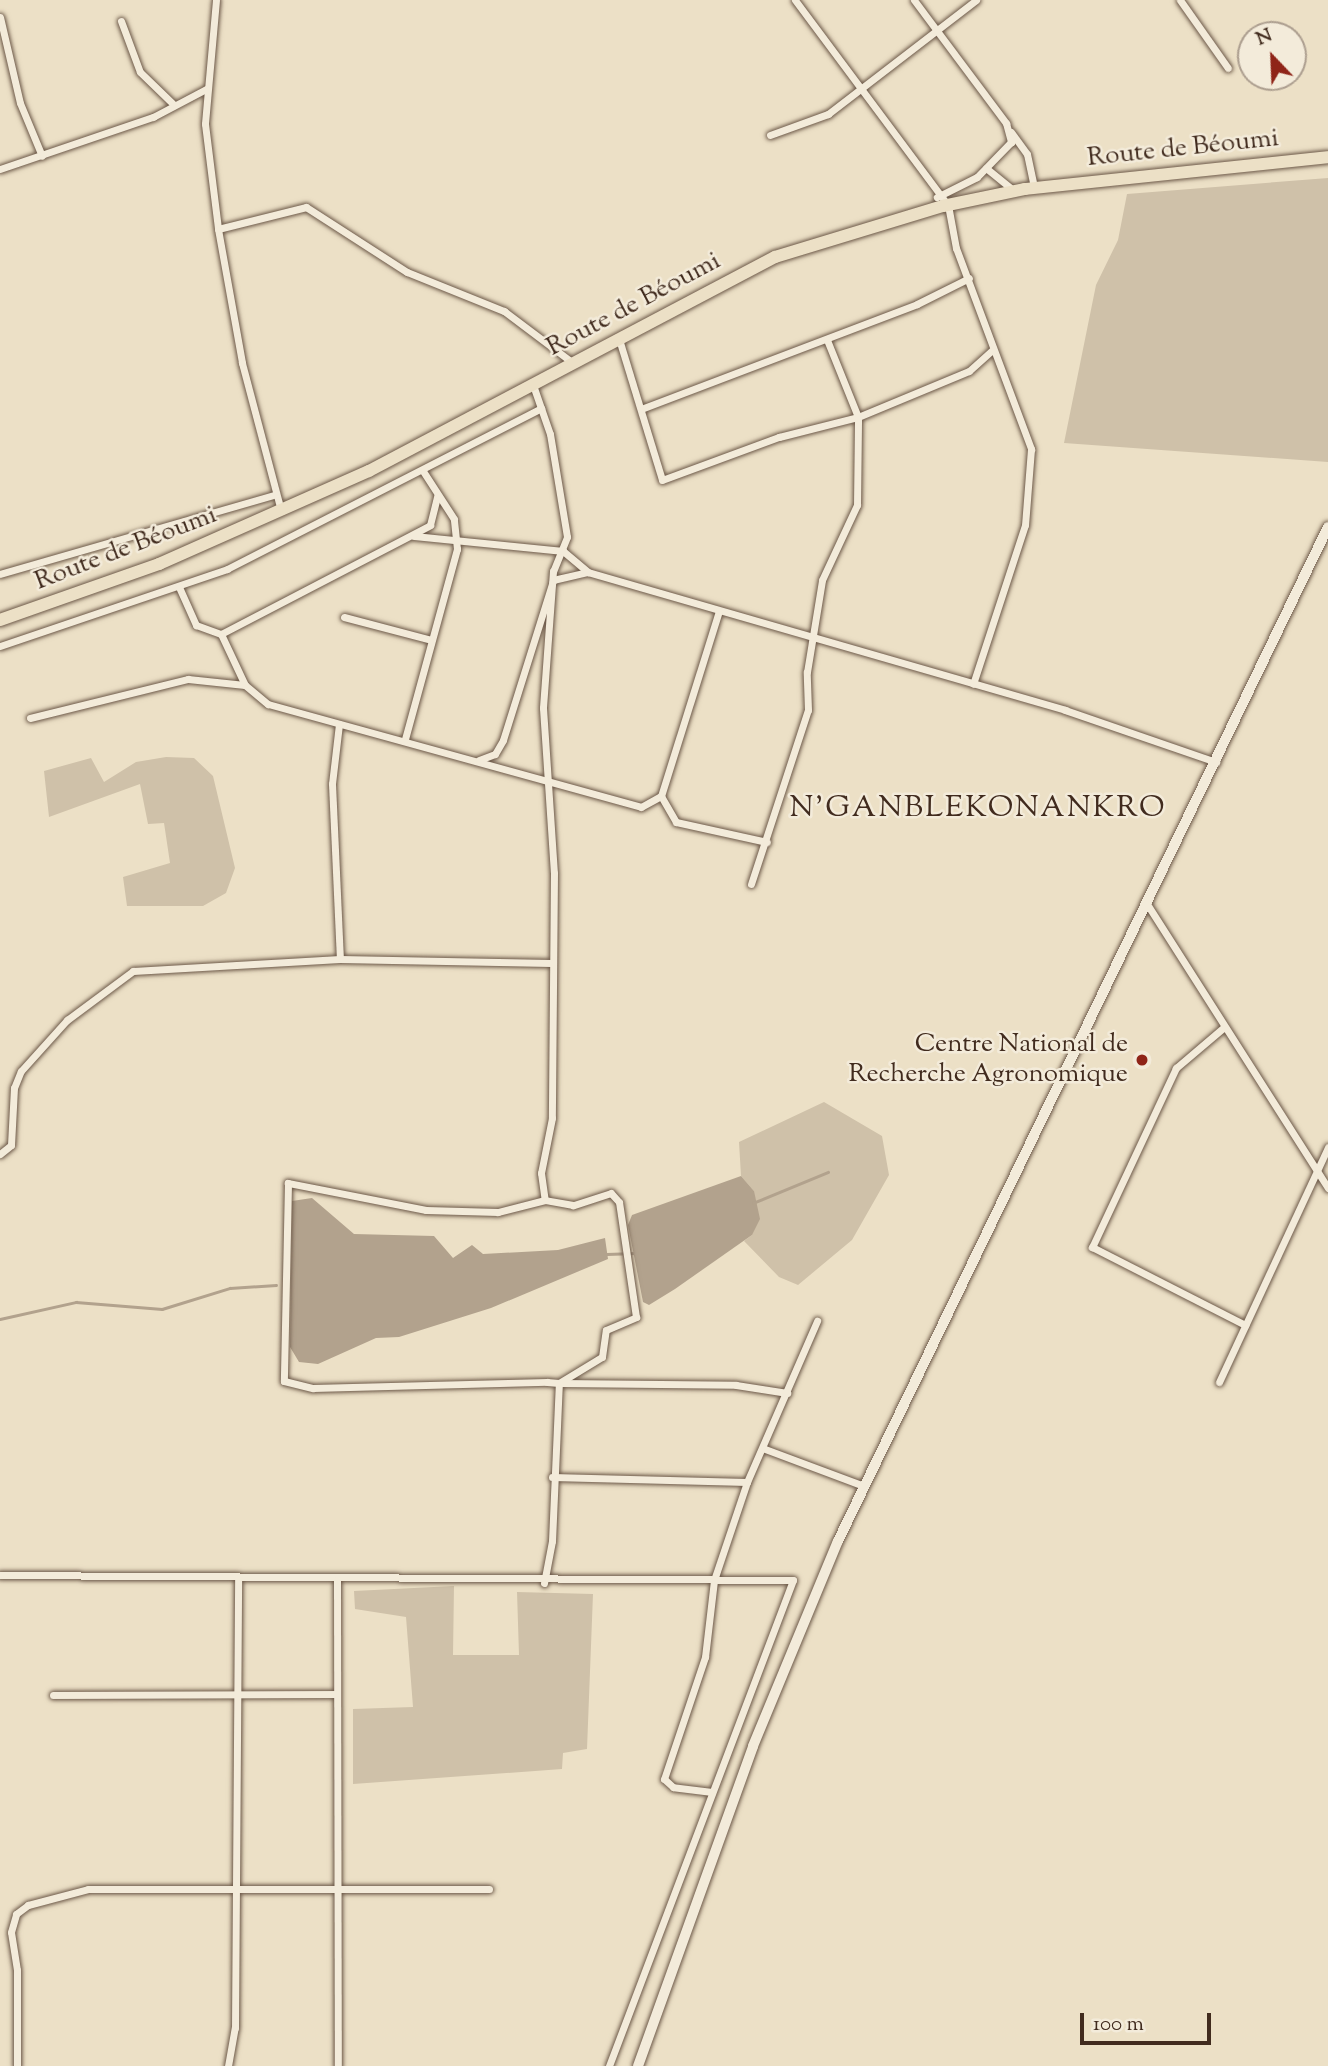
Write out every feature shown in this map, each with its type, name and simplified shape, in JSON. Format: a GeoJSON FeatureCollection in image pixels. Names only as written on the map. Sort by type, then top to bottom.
{"type":"FeatureCollection","features":[{"type":"Feature","properties":{"kind":"main road","name":"Route de Béoumi"},"geometry":{"type":"LineString","coordinates":[[0,620],[281,512],[533,385],[775,257],[948,205],[1014,191],[1328,157]]}},
{"type":"Feature","properties":{"kind":"main road"},"geometry":{"type":"LineString","coordinates":[[638,2066],[753,1746],[864,1486],[1217,763],[1328,527]]}},
{"type":"Feature","properties":{"kind":"street"},"geometry":{"type":"LineString","coordinates":[[216,0],[206,89],[218,229],[274,495],[281,512]]}},
{"type":"Feature","properties":{"kind":"street"},"geometry":{"type":"LineString","coordinates":[[795,0],[937,197],[948,205],[992,350],[1031,449],[1030,495],[973,684]]}},
{"type":"Feature","properties":{"kind":"street"},"geometry":{"type":"LineString","coordinates":[[914,0],[938,29],[1027,154],[1034,188]]}},
{"type":"Feature","properties":{"kind":"street"},"geometry":{"type":"LineString","coordinates":[[770,135],[810,125],[976,0]]}},
{"type":"Feature","properties":{"kind":"street"},"geometry":{"type":"LineString","coordinates":[[1180,0],[1228,68]]}},
{"type":"Feature","properties":{"kind":"street"},"geometry":{"type":"LineString","coordinates":[[0,17],[20,103],[42,156]]}},
{"type":"Feature","properties":{"kind":"street"},"geometry":{"type":"LineString","coordinates":[[121,21],[140,72],[172,103]]}},
{"type":"Feature","properties":{"kind":"street"},"geometry":{"type":"LineString","coordinates":[[0,169],[153,117],[172,103],[206,89]]}},
{"type":"Feature","properties":{"kind":"street"},"geometry":{"type":"LineString","coordinates":[[937,197],[986,168],[1011,142],[1009,129]]}},
{"type":"Feature","properties":{"kind":"street"},"geometry":{"type":"LineString","coordinates":[[986,168],[1014,191]]}},
{"type":"Feature","properties":{"kind":"street"},"geometry":{"type":"LineString","coordinates":[[218,229],[306,208],[315,211],[407,272],[503,312],[573,363]]}},
{"type":"Feature","properties":{"kind":"street"},"geometry":{"type":"LineString","coordinates":[[641,409],[827,340],[969,278]]}},
{"type":"Feature","properties":{"kind":"street"},"geometry":{"type":"LineString","coordinates":[[618,338],[662,480],[779,437],[858,417],[970,371],[992,350]]}},
{"type":"Feature","properties":{"kind":"street"},"geometry":{"type":"LineString","coordinates":[[751,884],[767,842],[783,771],[808,710],[812,639],[830,555],[856,513],[858,417],[827,340]]}},
{"type":"Feature","properties":{"kind":"street"},"geometry":{"type":"LineString","coordinates":[[473,760],[495,754],[503,740],[562,551],[564,513],[541,408],[533,385]]}},
{"type":"Feature","properties":{"kind":"street"},"geometry":{"type":"LineString","coordinates":[[0,646],[179,587],[423,471],[541,408]]}},
{"type":"Feature","properties":{"kind":"street"},"geometry":{"type":"LineString","coordinates":[[405,739],[457,537],[423,471]]}},
{"type":"Feature","properties":{"kind":"street"},"geometry":{"type":"LineString","coordinates":[[0,575],[274,495]]}},
{"type":"Feature","properties":{"kind":"street"},"geometry":{"type":"LineString","coordinates":[[221,634],[414,536],[430,525],[437,496]]}},
{"type":"Feature","properties":{"kind":"street"},"geometry":{"type":"LineString","coordinates":[[414,536],[457,537],[562,551],[587,572],[973,684],[1217,763]]}},
{"type":"Feature","properties":{"kind":"street"},"geometry":{"type":"LineString","coordinates":[[553,580],[587,572]]}},
{"type":"Feature","properties":{"kind":"street"},"geometry":{"type":"LineString","coordinates":[[545,1200],[541,1173],[552,1118],[550,783],[543,708],[553,580]]}},
{"type":"Feature","properties":{"kind":"street"},"geometry":{"type":"LineString","coordinates":[[179,587],[197,625],[221,634],[245,685],[268,704],[405,739],[550,783],[641,807],[661,796],[719,611]]}},
{"type":"Feature","properties":{"kind":"street"},"geometry":{"type":"LineString","coordinates":[[344,617],[431,640]]}},
{"type":"Feature","properties":{"kind":"street"},"geometry":{"type":"LineString","coordinates":[[30,718],[188,679],[245,685]]}},
{"type":"Feature","properties":{"kind":"street"},"geometry":{"type":"LineString","coordinates":[[339,724],[332,784],[340,959]]}},
{"type":"Feature","properties":{"kind":"street"},"geometry":{"type":"LineString","coordinates":[[661,796],[676,822],[767,842]]}},
{"type":"Feature","properties":{"kind":"street"},"geometry":{"type":"LineString","coordinates":[[1147,904],[1223,1028],[1328,1188]]}},
{"type":"Feature","properties":{"kind":"street"},"geometry":{"type":"LineString","coordinates":[[0,1154],[11,1144],[14,1088],[22,1071],[67,1020],[133,971],[340,959],[551,963]]}},
{"type":"Feature","properties":{"kind":"street"},"geometry":{"type":"LineString","coordinates":[[1223,1028],[1176,1068],[1092,1247],[1245,1325]]}},
{"type":"Feature","properties":{"kind":"street"},"geometry":{"type":"LineString","coordinates":[[1219,1382],[1328,1147]]}},
{"type":"Feature","properties":{"kind":"street"},"geometry":{"type":"LineString","coordinates":[[559,1383],[602,1357],[606,1330],[636,1317],[618,1202],[611,1193],[573,1205],[545,1200],[499,1212],[426,1210],[288,1183],[284,1381],[313,1388],[559,1383],[736,1385],[787,1393]]}},
{"type":"Feature","properties":{"kind":"street"},"geometry":{"type":"LineString","coordinates":[[712,1792],[673,1787],[664,1779],[705,1657],[714,1580],[747,1482],[765,1449],[817,1321]]}},
{"type":"Feature","properties":{"kind":"street"},"geometry":{"type":"LineString","coordinates":[[544,1583],[552,1541],[552,1477],[559,1383]]}},
{"type":"Feature","properties":{"kind":"street"},"geometry":{"type":"LineString","coordinates":[[765,1449],[864,1486]]}},
{"type":"Feature","properties":{"kind":"street"},"geometry":{"type":"LineString","coordinates":[[552,1477],[747,1482]]}},
{"type":"Feature","properties":{"kind":"street"},"geometry":{"type":"LineString","coordinates":[[0,1575],[544,1583],[793,1580],[609,2066]]}},
{"type":"Feature","properties":{"kind":"street"},"geometry":{"type":"LineString","coordinates":[[228,2066],[235,2028],[238,1578]]}},
{"type":"Feature","properties":{"kind":"street"},"geometry":{"type":"LineString","coordinates":[[337,1580],[338,2066]]}},
{"type":"Feature","properties":{"kind":"street"},"geometry":{"type":"LineString","coordinates":[[53,1695],[236,1692],[337,1694]]}},
{"type":"Feature","properties":{"kind":"street"},"geometry":{"type":"LineString","coordinates":[[16,2066],[18,1970],[11,1932],[16,1914],[88,1889],[236,1886],[489,1889]]}},
{"type":"Feature","properties":{"kind":"shaded area"},"geometry":{"type":"Polygon","coordinates":[[[1328,178],[1328,462],[1064,443],[1096,285],[1118,240],[1127,194],[1328,178]]]}},
{"type":"Feature","properties":{"kind":"shaded area"},"geometry":{"type":"Polygon","coordinates":[[[166,757],[194,758],[213,776],[235,868],[226,893],[203,906],[127,906],[123,877],[170,863],[164,823],[148,824],[140,784],[49,817],[44,771],[91,758],[104,782],[136,762],[166,757]]]}},
{"type":"Feature","properties":{"kind":"shaded area"},"geometry":{"type":"Polygon","coordinates":[[[824,1102],[882,1136],[889,1175],[852,1240],[798,1285],[779,1277],[744,1241],[752,1235],[754,1191],[741,1176],[739,1142],[824,1102]]]}},
{"type":"Feature","properties":{"kind":"shaded area"},"geometry":{"type":"Polygon","coordinates":[[[741,1176],[754,1191],[760,1219],[752,1235],[649,1305],[643,1302],[628,1225],[632,1215],[741,1176]]]}},
{"type":"Feature","properties":{"kind":"shaded area"},"geometry":{"type":"Polygon","coordinates":[[[312,1198],[354,1234],[434,1236],[453,1258],[472,1245],[483,1254],[558,1250],[605,1238],[608,1259],[491,1308],[399,1337],[376,1338],[318,1364],[299,1362],[290,1347],[292,1201],[312,1198]]]}},
{"type":"Feature","properties":{"kind":"shaded area"},"geometry":{"type":"Polygon","coordinates":[[[454,1586],[453,1655],[519,1655],[517,1592],[593,1594],[587,1749],[563,1753],[562,1769],[353,1784],[353,1709],[413,1707],[406,1617],[355,1609],[354,1591],[454,1586]]]}},
{"type":"Feature","properties":{"kind":"waterway"},"geometry":{"type":"LineString","coordinates":[[753,1203],[828,1172]]}},
{"type":"Feature","properties":{"kind":"waterway"},"geometry":{"type":"LineString","coordinates":[[607,1254],[635,1253]]}},
{"type":"Feature","properties":{"kind":"waterway"},"geometry":{"type":"LineString","coordinates":[[0,1319],[76,1302],[162,1309],[230,1288],[276,1285]]}},
{"type":"Feature","properties":{"kind":"place","name":"Centre National de Recherche Agronomique"},"geometry":{"type":"Point","coordinates":[1142,1060]}},
{"type":"Feature","properties":{"kind":"district","name":"N'GANBLEKONANKRO"},"geometry":{"type":"Point","coordinates":[978,809]}}]}
